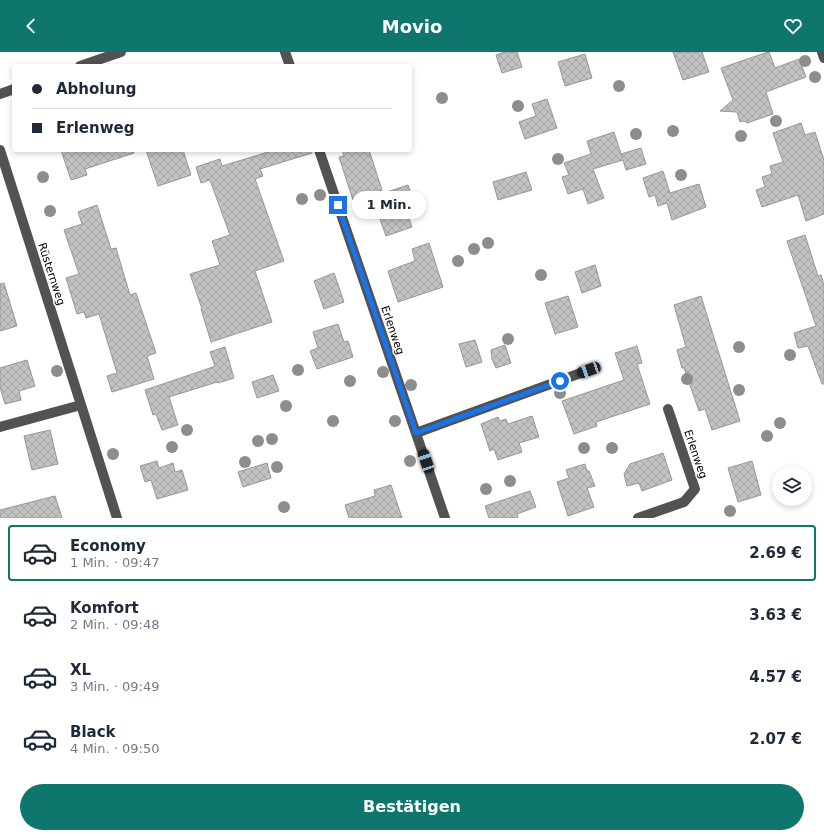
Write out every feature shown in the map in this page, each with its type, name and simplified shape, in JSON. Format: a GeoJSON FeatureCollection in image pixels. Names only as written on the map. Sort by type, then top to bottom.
{"type":"FeatureCollection","features":[{"type":"Feature","properties":{"kind":"street"},"geometry":{"type":"LineString","coordinates":[[86,64],[121,52]]}},
{"type":"Feature","properties":{"kind":"street"},"geometry":{"type":"LineString","coordinates":[[285,52],[289,64]]}},
{"type":"Feature","properties":{"kind":"street"},"geometry":{"type":"LineString","coordinates":[[822,52],[824,58]]}},
{"type":"Feature","properties":{"kind":"street"},"geometry":{"type":"LineString","coordinates":[[0,94],[12,90]]}},
{"type":"Feature","properties":{"kind":"street","name":"Rüsternweg"},"geometry":{"type":"LineString","coordinates":[[0,150],[117,518]]}},
{"type":"Feature","properties":{"kind":"street","name":"Erlenweg"},"geometry":{"type":"LineString","coordinates":[[320,152],[445,518]]}},
{"type":"Feature","properties":{"kind":"street"},"geometry":{"type":"LineString","coordinates":[[416,433],[589,370]]}},
{"type":"Feature","properties":{"kind":"street"},"geometry":{"type":"LineString","coordinates":[[0,427],[81,405]]}},
{"type":"Feature","properties":{"kind":"street","name":"Erlenweg"},"geometry":{"type":"LineString","coordinates":[[638,518],[684,502],[695,489],[668,410]]}},
{"type":"Feature","properties":{"kind":"building"},"geometry":{"type":"Polygon","coordinates":[[[505,52],[517,52],[522,67],[502,73],[496,55],[505,52]]]}},
{"type":"Feature","properties":{"kind":"building"},"geometry":{"type":"Polygon","coordinates":[[[673,52],[702,52],[709,72],[683,80],[673,52]]]}},
{"type":"Feature","properties":{"kind":"building"},"geometry":{"type":"Polygon","coordinates":[[[768,52],[775,68],[799,59],[806,77],[766,92],[773,114],[747,123],[744,121],[740,122],[737,112],[720,111],[733,100],[721,68],[768,52]]]}},
{"type":"Feature","properties":{"kind":"building"},"geometry":{"type":"Polygon","coordinates":[[[585,54],[592,78],[565,86],[558,62],[585,54]]]}},
{"type":"Feature","properties":{"kind":"building"},"geometry":{"type":"Polygon","coordinates":[[[547,99],[557,128],[525,139],[519,122],[536,116],[532,104],[547,99]]]}},
{"type":"Feature","properties":{"kind":"building"},"geometry":{"type":"Polygon","coordinates":[[[801,123],[805,135],[815,132],[824,160],[824,214],[806,221],[798,195],[762,207],[756,190],[765,187],[762,177],[772,174],[770,166],[783,162],[773,133],[801,123]]]}},
{"type":"Feature","properties":{"kind":"building"},"geometry":{"type":"Polygon","coordinates":[[[614,132],[621,154],[641,148],[646,164],[626,170],[623,160],[593,169],[604,198],[588,204],[583,189],[568,194],[562,177],[569,175],[564,163],[591,154],[587,141],[614,132]]]}},
{"type":"Feature","properties":{"kind":"building"},"geometry":{"type":"Polygon","coordinates":[[[62,152],[134,152],[85,169],[87,175],[71,180],[62,152]]]}},
{"type":"Feature","properties":{"kind":"building"},"geometry":{"type":"Polygon","coordinates":[[[147,152],[184,152],[191,175],[158,186],[147,152]]]}},
{"type":"Feature","properties":{"kind":"building"},"geometry":{"type":"Polygon","coordinates":[[[268,152],[312,153],[260,169],[263,176],[255,179],[284,261],[255,271],[272,322],[211,342],[190,274],[220,265],[212,241],[230,235],[210,180],[201,183],[196,167],[220,159],[222,166],[268,152]]]}},
{"type":"Feature","properties":{"kind":"building"},"geometry":{"type":"Polygon","coordinates":[[[343,152],[370,152],[382,190],[353,200],[339,157],[344,156],[343,152]]]}},
{"type":"Feature","properties":{"kind":"building"},"geometry":{"type":"Polygon","coordinates":[[[663,171],[670,193],[699,184],[706,207],[672,220],[667,203],[658,206],[655,195],[649,197],[643,178],[663,171]]]}},
{"type":"Feature","properties":{"kind":"building"},"geometry":{"type":"Polygon","coordinates":[[[526,172],[532,190],[498,200],[493,182],[526,172]]]}},
{"type":"Feature","properties":{"kind":"building"},"geometry":{"type":"Polygon","coordinates":[[[408,185],[416,210],[407,213],[412,227],[386,236],[372,197],[408,185]]]}},
{"type":"Feature","properties":{"kind":"building"},"geometry":{"type":"Polygon","coordinates":[[[97,205],[111,249],[116,248],[130,295],[136,293],[156,353],[147,356],[154,379],[112,392],[107,376],[117,373],[99,314],[86,318],[84,312],[77,314],[66,278],[79,274],[64,230],[82,224],[78,212],[97,205]]]}},
{"type":"Feature","properties":{"kind":"building"},"geometry":{"type":"Polygon","coordinates":[[[805,235],[818,276],[821,275],[824,285],[824,384],[822,384],[808,346],[798,348],[794,333],[816,326],[787,241],[805,235]]]}},
{"type":"Feature","properties":{"kind":"building"},"geometry":{"type":"Polygon","coordinates":[[[429,243],[443,287],[398,302],[388,271],[415,261],[412,249],[429,243]]]}},
{"type":"Feature","properties":{"kind":"building"},"geometry":{"type":"Polygon","coordinates":[[[595,265],[601,286],[582,293],[575,272],[595,265]]]}},
{"type":"Feature","properties":{"kind":"building"},"geometry":{"type":"Polygon","coordinates":[[[334,273],[344,302],[324,309],[314,281],[334,273]]]}},
{"type":"Feature","properties":{"kind":"building"},"geometry":{"type":"Polygon","coordinates":[[[4,283],[17,326],[0,331],[0,284],[4,283]]]}},
{"type":"Feature","properties":{"kind":"building"},"geometry":{"type":"Polygon","coordinates":[[[568,296],[578,327],[555,334],[545,303],[568,296]]]}},
{"type":"Feature","properties":{"kind":"building"},"geometry":{"type":"Polygon","coordinates":[[[701,296],[740,421],[712,430],[705,409],[699,411],[684,368],[682,368],[677,350],[686,347],[674,305],[701,296]]]}},
{"type":"Feature","properties":{"kind":"building"},"geometry":{"type":"Polygon","coordinates":[[[338,324],[344,342],[348,341],[353,357],[317,369],[310,351],[318,348],[313,332],[338,324]]]}},
{"type":"Feature","properties":{"kind":"building"},"geometry":{"type":"Polygon","coordinates":[[[475,340],[482,362],[466,367],[459,344],[475,340]]]}},
{"type":"Feature","properties":{"kind":"building"},"geometry":{"type":"Polygon","coordinates":[[[505,345],[511,363],[496,368],[492,359],[491,350],[505,345]]]}},
{"type":"Feature","properties":{"kind":"building"},"geometry":{"type":"Polygon","coordinates":[[[637,346],[642,363],[637,364],[650,404],[596,422],[597,426],[574,434],[562,401],[624,380],[615,353],[637,346]]]}},
{"type":"Feature","properties":{"kind":"building"},"geometry":{"type":"Polygon","coordinates":[[[225,347],[234,378],[169,397],[178,425],[162,430],[156,414],[153,415],[145,390],[215,366],[210,352],[225,347]]]}},
{"type":"Feature","properties":{"kind":"building"},"geometry":{"type":"Polygon","coordinates":[[[27,360],[35,386],[19,391],[21,400],[5,404],[0,387],[0,368],[27,360]]]}},
{"type":"Feature","properties":{"kind":"building"},"geometry":{"type":"Polygon","coordinates":[[[273,375],[279,391],[257,398],[252,382],[273,375]]]}},
{"type":"Feature","properties":{"kind":"building"},"geometry":{"type":"Polygon","coordinates":[[[532,416],[539,437],[519,443],[522,452],[498,460],[494,449],[490,451],[481,424],[498,417],[500,421],[506,419],[508,424],[532,416]]]}},
{"type":"Feature","properties":{"kind":"building"},"geometry":{"type":"Polygon","coordinates":[[[50,430],[58,464],[32,470],[24,436],[50,430]]]}},
{"type":"Feature","properties":{"kind":"building"},"geometry":{"type":"Polygon","coordinates":[[[663,453],[672,480],[642,491],[639,483],[627,486],[624,474],[630,464],[663,453]]]}},
{"type":"Feature","properties":{"kind":"building"},"geometry":{"type":"Polygon","coordinates":[[[157,461],[159,468],[173,463],[175,472],[182,470],[188,490],[157,499],[151,480],[145,482],[140,466],[157,461]]]}},
{"type":"Feature","properties":{"kind":"building"},"geometry":{"type":"Polygon","coordinates":[[[752,461],[761,495],[738,502],[728,468],[752,461]]]}},
{"type":"Feature","properties":{"kind":"building"},"geometry":{"type":"Polygon","coordinates":[[[267,463],[271,478],[243,487],[238,472],[267,463]]]}},
{"type":"Feature","properties":{"kind":"building"},"geometry":{"type":"Polygon","coordinates":[[[585,464],[595,486],[587,488],[594,507],[568,516],[557,482],[569,478],[566,470],[585,464]]]}},
{"type":"Feature","properties":{"kind":"building"},"geometry":{"type":"Polygon","coordinates":[[[391,485],[402,518],[349,518],[345,505],[375,496],[374,490],[391,485]]]}},
{"type":"Feature","properties":{"kind":"building"},"geometry":{"type":"Polygon","coordinates":[[[530,491],[536,507],[517,514],[518,518],[489,518],[485,506],[530,491]]]}},
{"type":"Feature","properties":{"kind":"building"},"geometry":{"type":"Polygon","coordinates":[[[55,496],[62,518],[0,518],[0,510],[55,496]]]}},
{"type":"Feature","properties":{"kind":"route"},"geometry":{"type":"LineString","coordinates":[[338,205],[416,433],[560,381]]}}]}
